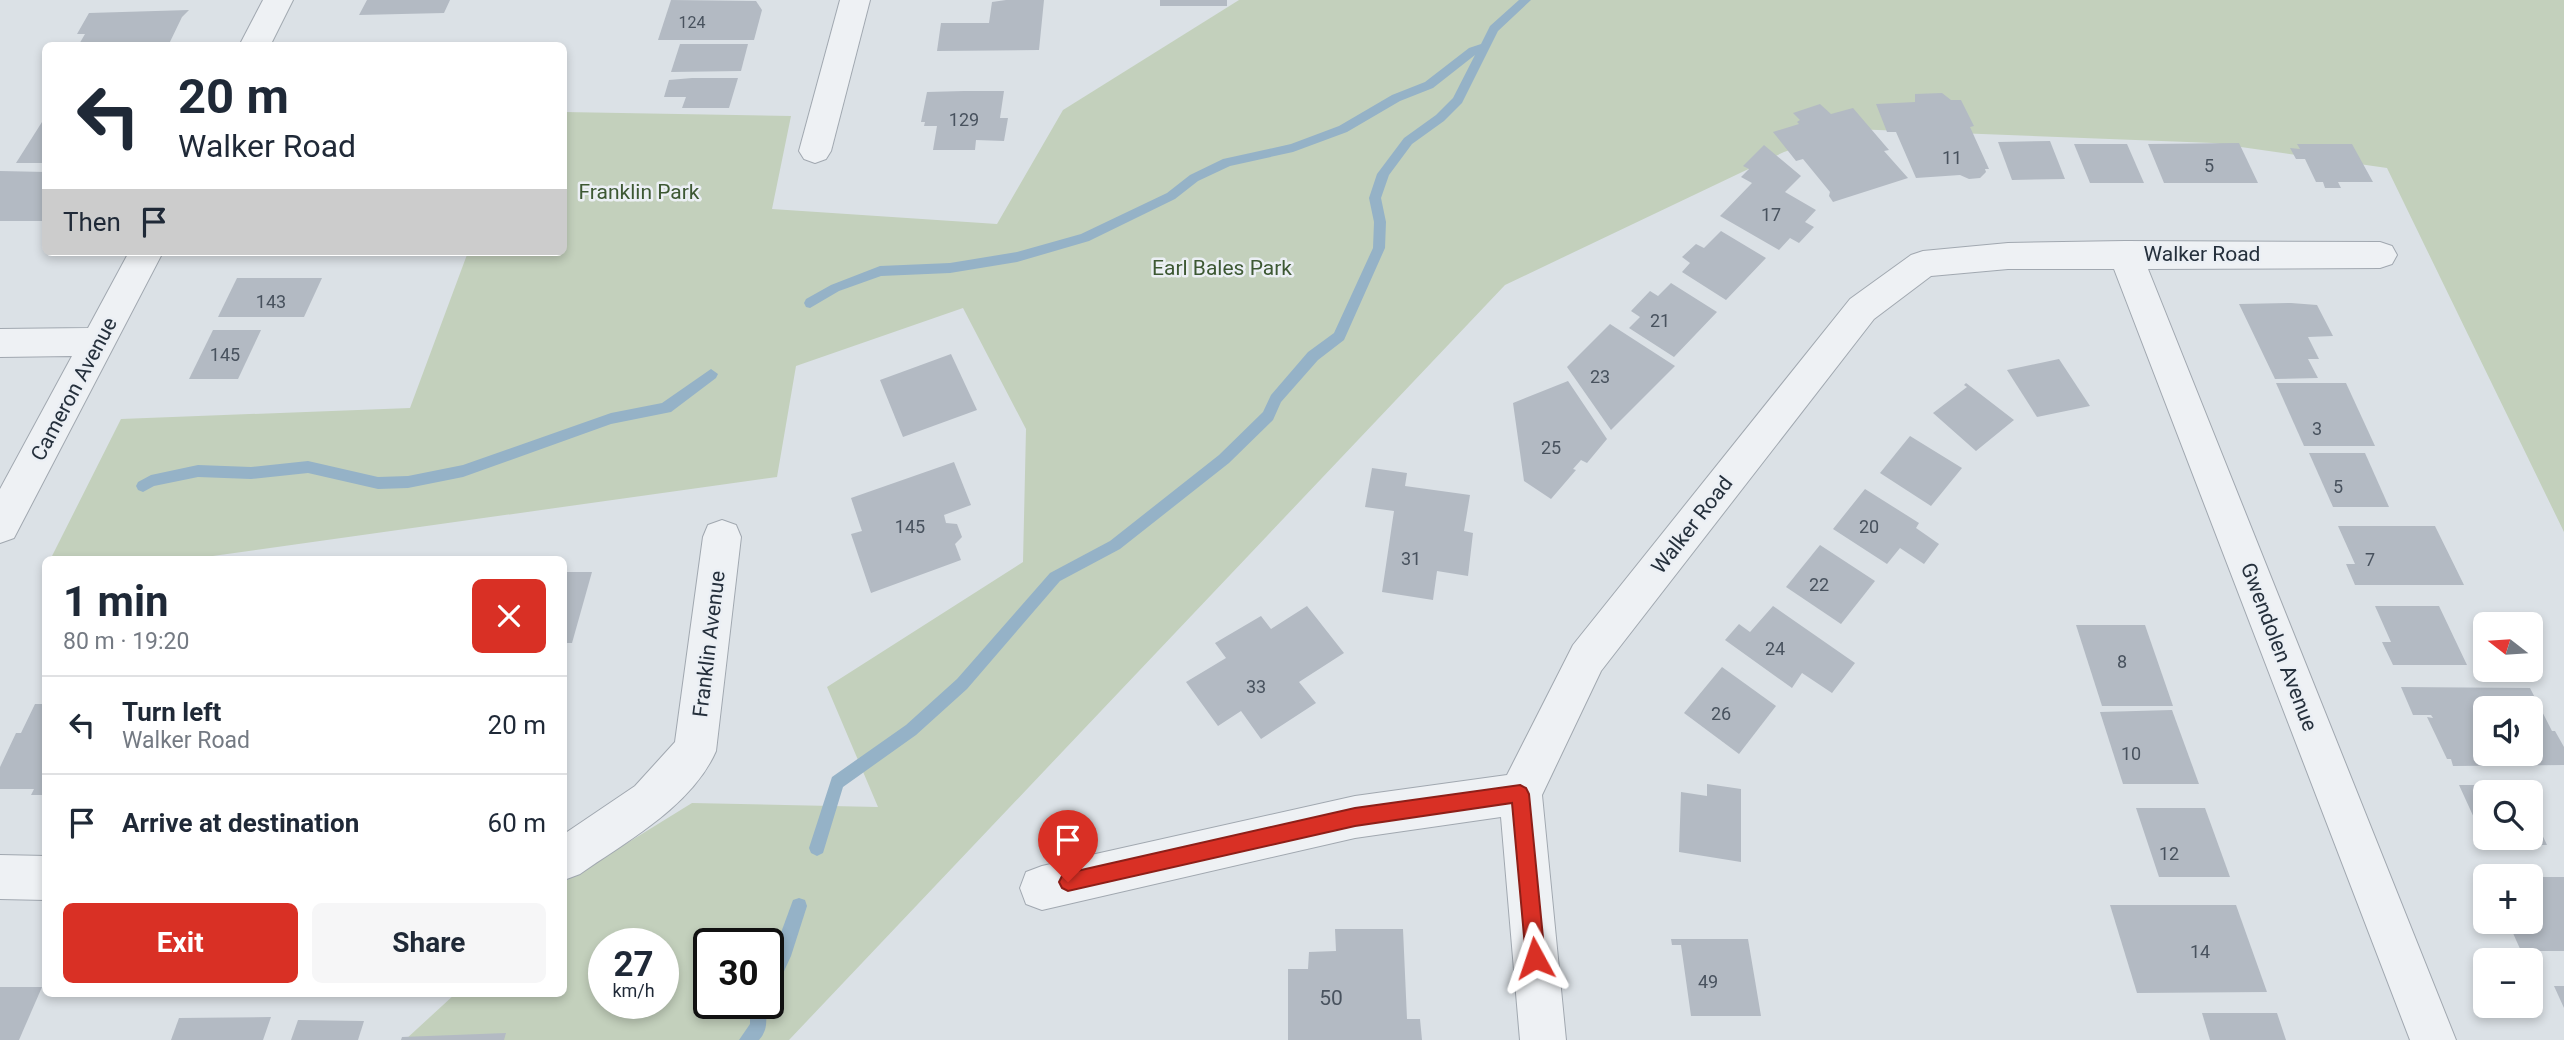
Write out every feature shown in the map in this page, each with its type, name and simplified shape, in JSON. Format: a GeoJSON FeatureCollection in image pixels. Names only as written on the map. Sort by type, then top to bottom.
{"type":"FeatureCollection","features":[{"type":"Feature","properties":{"kind":"street"},"geometry":{"type":"LineString","coordinates":[[256,42],[278,0]]}},
{"type":"Feature","properties":{"kind":"street"},"geometry":{"type":"LineString","coordinates":[[815,151],[855,0]]}},
{"type":"Feature","properties":{"kind":"street","name":"Gwendolen Avenue"},"geometry":{"type":"LineString","coordinates":[[2125,254],[2432,1040]]}},
{"type":"Feature","properties":{"kind":"street","name":"Walker Road"},"geometry":{"type":"LineString","coordinates":[[1520,794],[1587,658],[1862,309],[1923,264],[2008,256],[2381,254]]}},
{"type":"Feature","properties":{"kind":"street","name":"Cameron Avenue"},"geometry":{"type":"LineString","coordinates":[[0,526],[144,256]]}},
{"type":"Feature","properties":{"kind":"street"},"geometry":{"type":"LineString","coordinates":[[0,343],[100,342]]}},
{"type":"Feature","properties":{"kind":"street","name":"Franklin Avenue"},"geometry":{"type":"LineString","coordinates":[[567,857],[650,801],[695,751],[722,537]]}},
{"type":"Feature","properties":{"kind":"street"},"geometry":{"type":"LineString","coordinates":[[1042,888],[1355,817],[1520,794],[1543,1040]]}},
{"type":"Feature","properties":{"kind":"street"},"geometry":{"type":"LineString","coordinates":[[0,877],[42,878]]}},
{"type":"Feature","properties":{"kind":"green space","name":"Earl Bales Park"},"geometry":{"type":"Polygon","coordinates":[[[1239,0],[2564,0],[2564,532],[2387,168],[2213,143],[1852,129],[1784,152],[1505,285],[789,1040],[405,1040],[452,997],[567,997],[567,880],[692,803],[878,807],[827,687],[1023,562],[1026,429],[963,308],[796,366],[777,477],[213,556],[52,556],[121,419],[410,408],[467,256],[567,256],[567,112],[791,116],[772,209],[997,224],[1063,110],[1239,0]]]}},
{"type":"Feature","properties":{"kind":"building"},"geometry":{"type":"Polygon","coordinates":[[[367,0],[450,0],[444,13],[359,15],[367,0]]]}},
{"type":"Feature","properties":{"kind":"building"},"geometry":{"type":"Polygon","coordinates":[[[671,0],[756,1],[762,10],[754,40],[658,40],[671,0]]]}},
{"type":"Feature","properties":{"kind":"building"},"geometry":{"type":"Polygon","coordinates":[[[1044,0],[1039,50],[937,51],[941,23],[989,23],[992,2],[1044,0]]]}},
{"type":"Feature","properties":{"kind":"building"},"geometry":{"type":"Polygon","coordinates":[[[1160,0],[1227,0],[1227,6],[1160,6],[1160,0]]]}},
{"type":"Feature","properties":{"kind":"building"},"geometry":{"type":"Polygon","coordinates":[[[189,10],[182,17],[170,42],[80,42],[85,34],[77,34],[89,13],[189,10]]]}},
{"type":"Feature","properties":{"kind":"building"},"geometry":{"type":"Polygon","coordinates":[[[680,44],[748,44],[741,71],[671,72],[680,44]]]}},
{"type":"Feature","properties":{"kind":"building"},"geometry":{"type":"Polygon","coordinates":[[[738,78],[729,108],[682,108],[686,97],[664,97],[669,80],[738,78]]]}},
{"type":"Feature","properties":{"kind":"building"},"geometry":{"type":"Polygon","coordinates":[[[1004,91],[1000,118],[1008,118],[1004,141],[976,140],[975,150],[933,150],[937,126],[924,126],[925,122],[921,122],[927,92],[1004,91]]]}},
{"type":"Feature","properties":{"kind":"building"},"geometry":{"type":"Polygon","coordinates":[[[1942,93],[1951,100],[1961,100],[1974,126],[1970,127],[1989,169],[1985,169],[1986,172],[1980,178],[1969,179],[1960,175],[1916,178],[1896,132],[1887,132],[1876,104],[1915,102],[1915,94],[1942,93]]]}},
{"type":"Feature","properties":{"kind":"building"},"geometry":{"type":"Polygon","coordinates":[[[1820,104],[1831,114],[1853,108],[1889,150],[1884,151],[1908,178],[1833,202],[1829,196],[1830,192],[1803,159],[1796,161],[1773,132],[1799,124],[1797,122],[1800,120],[1793,113],[1820,104]]]}},
{"type":"Feature","properties":{"kind":"building"},"geometry":{"type":"Polygon","coordinates":[[[42,122],[42,163],[16,163],[42,122]]]}},
{"type":"Feature","properties":{"kind":"building"},"geometry":{"type":"Polygon","coordinates":[[[2050,141],[2065,179],[2012,180],[1998,142],[2050,141]]]}},
{"type":"Feature","properties":{"kind":"building"},"geometry":{"type":"Polygon","coordinates":[[[2239,143],[2258,183],[2164,183],[2148,144],[2239,143]]]}},
{"type":"Feature","properties":{"kind":"building"},"geometry":{"type":"Polygon","coordinates":[[[2074,144],[2127,144],[2144,183],[2090,183],[2074,144]]]}},
{"type":"Feature","properties":{"kind":"building"},"geometry":{"type":"Polygon","coordinates":[[[2297,144],[2352,144],[2373,182],[2338,182],[2341,188],[2325,188],[2323,182],[2316,182],[2305,159],[2296,159],[2290,148],[2300,149],[2297,144]]]}},
{"type":"Feature","properties":{"kind":"building"},"geometry":{"type":"Polygon","coordinates":[[[1764,145],[1801,176],[1785,192],[1816,210],[1805,222],[1814,227],[1799,243],[1790,238],[1779,250],[1720,216],[1752,183],[1741,177],[1749,169],[1743,166],[1764,145]]]}},
{"type":"Feature","properties":{"kind":"building"},"geometry":{"type":"Polygon","coordinates":[[[0,171],[42,172],[42,221],[0,221],[0,171]]]}},
{"type":"Feature","properties":{"kind":"building"},"geometry":{"type":"Polygon","coordinates":[[[1721,231],[1766,258],[1726,300],[1682,272],[1690,263],[1682,257],[1696,244],[1704,248],[1721,231]]]}},
{"type":"Feature","properties":{"kind":"building"},"geometry":{"type":"Polygon","coordinates":[[[237,278],[322,278],[304,317],[218,317],[237,278]]]}},
{"type":"Feature","properties":{"kind":"building"},"geometry":{"type":"Polygon","coordinates":[[[1671,283],[1717,312],[1674,357],[1629,328],[1640,317],[1631,311],[1650,291],[1658,296],[1671,283]]]}},
{"type":"Feature","properties":{"kind":"building"},"geometry":{"type":"Polygon","coordinates":[[[2239,304],[2317,305],[2333,336],[2308,337],[2319,359],[2308,359],[2318,378],[2275,379],[2239,304]]]}},
{"type":"Feature","properties":{"kind":"building"},"geometry":{"type":"Polygon","coordinates":[[[1610,324],[1675,366],[1611,430],[1567,367],[1610,324]]]}},
{"type":"Feature","properties":{"kind":"building"},"geometry":{"type":"Polygon","coordinates":[[[213,330],[261,330],[238,379],[189,379],[213,330]]]}},
{"type":"Feature","properties":{"kind":"building"},"geometry":{"type":"Polygon","coordinates":[[[951,354],[977,410],[903,437],[880,380],[951,354]]]}},
{"type":"Feature","properties":{"kind":"building"},"geometry":{"type":"Polygon","coordinates":[[[2059,359],[2090,406],[2037,417],[2007,370],[2059,359]]]}},
{"type":"Feature","properties":{"kind":"building"},"geometry":{"type":"Polygon","coordinates":[[[1568,381],[1607,439],[1587,463],[1581,460],[1573,469],[1576,470],[1551,499],[1524,481],[1513,403],[1568,381]]]}},
{"type":"Feature","properties":{"kind":"building"},"geometry":{"type":"Polygon","coordinates":[[[1966,383],[2014,420],[1976,451],[1933,413],[1967,387],[1964,385],[1966,383]]]}},
{"type":"Feature","properties":{"kind":"building"},"geometry":{"type":"Polygon","coordinates":[[[2276,383],[2346,383],[2375,446],[2304,446],[2276,383]]]}},
{"type":"Feature","properties":{"kind":"building"},"geometry":{"type":"Polygon","coordinates":[[[1910,436],[1962,468],[1931,506],[1880,473],[1910,436]]]}},
{"type":"Feature","properties":{"kind":"building"},"geometry":{"type":"Polygon","coordinates":[[[2309,453],[2365,453],[2389,507],[2333,507],[2309,453]]]}},
{"type":"Feature","properties":{"kind":"building"},"geometry":{"type":"Polygon","coordinates":[[[954,462],[971,505],[944,515],[946,523],[957,524],[962,537],[955,544],[961,560],[871,593],[851,534],[862,531],[851,498],[954,462]]]}},
{"type":"Feature","properties":{"kind":"building"},"geometry":{"type":"Polygon","coordinates":[[[1372,468],[1407,473],[1405,486],[1470,495],[1464,531],[1473,533],[1468,576],[1437,571],[1433,600],[1382,592],[1394,511],[1365,507],[1372,468]]]}},
{"type":"Feature","properties":{"kind":"building"},"geometry":{"type":"Polygon","coordinates":[[[1865,489],[1919,523],[1916,528],[1939,544],[1924,564],[1900,548],[1887,564],[1833,529],[1865,489]]]}},
{"type":"Feature","properties":{"kind":"building"},"geometry":{"type":"Polygon","coordinates":[[[2338,526],[2435,526],[2464,585],[2355,585],[2346,564],[2355,564],[2338,526]]]}},
{"type":"Feature","properties":{"kind":"building"},"geometry":{"type":"Polygon","coordinates":[[[1820,545],[1875,581],[1841,624],[1786,587],[1820,545]]]}},
{"type":"Feature","properties":{"kind":"building"},"geometry":{"type":"Polygon","coordinates":[[[567,572],[592,572],[572,643],[567,643],[567,572]]]}},
{"type":"Feature","properties":{"kind":"building"},"geometry":{"type":"Polygon","coordinates":[[[1307,606],[1344,653],[1299,682],[1316,703],[1261,739],[1241,711],[1218,726],[1186,682],[1226,658],[1215,643],[1261,616],[1271,629],[1307,606]]]}},
{"type":"Feature","properties":{"kind":"building"},"geometry":{"type":"Polygon","coordinates":[[[1773,606],[1855,663],[1832,693],[1802,673],[1792,688],[1725,640],[1739,624],[1750,632],[1773,606]]]}},
{"type":"Feature","properties":{"kind":"building"},"geometry":{"type":"Polygon","coordinates":[[[2375,606],[2439,606],[2467,665],[2393,665],[2382,642],[2391,642],[2375,606]]]}},
{"type":"Feature","properties":{"kind":"building"},"geometry":{"type":"Polygon","coordinates":[[[2076,625],[2145,625],[2173,706],[2102,706],[2076,625]]]}},
{"type":"Feature","properties":{"kind":"building"},"geometry":{"type":"Polygon","coordinates":[[[1722,667],[1776,706],[1739,754],[1684,713],[1722,667]]]}},
{"type":"Feature","properties":{"kind":"building"},"geometry":{"type":"Polygon","coordinates":[[[2401,687],[2530,688],[2534,696],[2473,696],[2473,766],[2453,766],[2451,759],[2447,759],[2427,717],[2433,718],[2431,715],[2413,715],[2401,687]]]}},
{"type":"Feature","properties":{"kind":"building"},"geometry":{"type":"Polygon","coordinates":[[[35,704],[42,704],[42,795],[31,795],[34,789],[0,789],[0,767],[16,733],[21,733],[35,704]]]}},
{"type":"Feature","properties":{"kind":"building"},"geometry":{"type":"Polygon","coordinates":[[[2172,710],[2199,784],[2123,784],[2100,712],[2172,710]]]}},
{"type":"Feature","properties":{"kind":"building"},"geometry":{"type":"Polygon","coordinates":[[[2543,713],[2564,747],[2564,765],[2543,765],[2543,713]]]}},
{"type":"Feature","properties":{"kind":"building"},"geometry":{"type":"Polygon","coordinates":[[[1707,784],[1741,789],[1741,862],[1679,852],[1681,792],[1707,796],[1707,784]]]}},
{"type":"Feature","properties":{"kind":"building"},"geometry":{"type":"Polygon","coordinates":[[[2459,785],[2473,785],[2473,816],[2459,785]]]}},
{"type":"Feature","properties":{"kind":"building"},"geometry":{"type":"Polygon","coordinates":[[[2136,808],[2205,808],[2230,877],[2159,877],[2136,808]]]}},
{"type":"Feature","properties":{"kind":"building"},"geometry":{"type":"Polygon","coordinates":[[[2543,877],[2564,877],[2564,951],[2520,948],[2513,934],[2543,934],[2543,877]]]}},
{"type":"Feature","properties":{"kind":"building"},"geometry":{"type":"Polygon","coordinates":[[[2110,905],[2236,905],[2267,992],[2137,993],[2110,905]]]}},
{"type":"Feature","properties":{"kind":"building"},"geometry":{"type":"Polygon","coordinates":[[[1335,929],[1403,929],[1407,1019],[1420,1019],[1422,1040],[1288,1040],[1288,969],[1308,969],[1309,952],[1336,951],[1335,929]]]}},
{"type":"Feature","properties":{"kind":"building"},"geometry":{"type":"Polygon","coordinates":[[[1671,939],[1748,939],[1761,1016],[1691,1016],[1681,945],[1672,945],[1671,939]]]}},
{"type":"Feature","properties":{"kind":"building"},"geometry":{"type":"Polygon","coordinates":[[[2554,986],[2564,986],[2564,1008],[2554,986]]]}},
{"type":"Feature","properties":{"kind":"building"},"geometry":{"type":"Polygon","coordinates":[[[0,987],[42,987],[19,1040],[0,1040],[0,987]]]}},
{"type":"Feature","properties":{"kind":"building"},"geometry":{"type":"Polygon","coordinates":[[[2202,1013],[2277,1013],[2286,1040],[2210,1040],[2202,1013]]]}},
{"type":"Feature","properties":{"kind":"building"},"geometry":{"type":"Polygon","coordinates":[[[271,1017],[263,1040],[171,1040],[179,1018],[271,1017]]]}},
{"type":"Feature","properties":{"kind":"building"},"geometry":{"type":"Polygon","coordinates":[[[298,1020],[364,1021],[358,1040],[291,1040],[298,1020]]]}},
{"type":"Feature","properties":{"kind":"building"},"geometry":{"type":"Polygon","coordinates":[[[506,1033],[504,1040],[401,1040],[402,1037],[506,1033]]]}},
{"type":"Feature","properties":{"kind":"waterway"},"geometry":{"type":"LineString","coordinates":[[1485,47],[1494,29],[1526,0]]}},
{"type":"Feature","properties":{"kind":"waterway"},"geometry":{"type":"LineString","coordinates":[[810,303],[835,288],[880,271],[950,268],[1017,257],[1085,238],[1171,196],[1194,178],[1227,162],[1293,148],[1343,129],[1396,98],[1429,85],[1473,51],[1485,47]]}},
{"type":"Feature","properties":{"kind":"waterway"},"geometry":{"type":"LineString","coordinates":[[817,848],[837,782],[911,730],[962,684],[1055,577],[1115,545],[1224,459],[1268,416],[1276,399],[1313,356],[1339,336],[1379,248],[1380,222],[1375,198],[1383,174],[1408,141],[1440,118],[1458,100],[1485,47]]}},
{"type":"Feature","properties":{"kind":"waterway"},"geometry":{"type":"LineString","coordinates":[[143,486],[151,481],[198,471],[251,473],[308,467],[378,483],[408,482],[463,471],[611,419],[666,408],[711,374]]}},
{"type":"Feature","properties":{"kind":"waterway"},"geometry":{"type":"LineString","coordinates":[[784,953],[799,906]]}},
{"type":"Feature","properties":{"kind":"waterway"},"geometry":{"type":"LineString","coordinates":[[748,1040],[759,1027],[759,1019]]}},
{"type":"Feature","properties":{"kind":"route"},"geometry":{"type":"LineString","coordinates":[[1068,882],[1355,817],[1520,794],[1535,958]]}},
{"type":"Feature","properties":{"kind":"park label","name":"Franklin Park"},"geometry":{"type":"Point","coordinates":[639,192]}}]}
